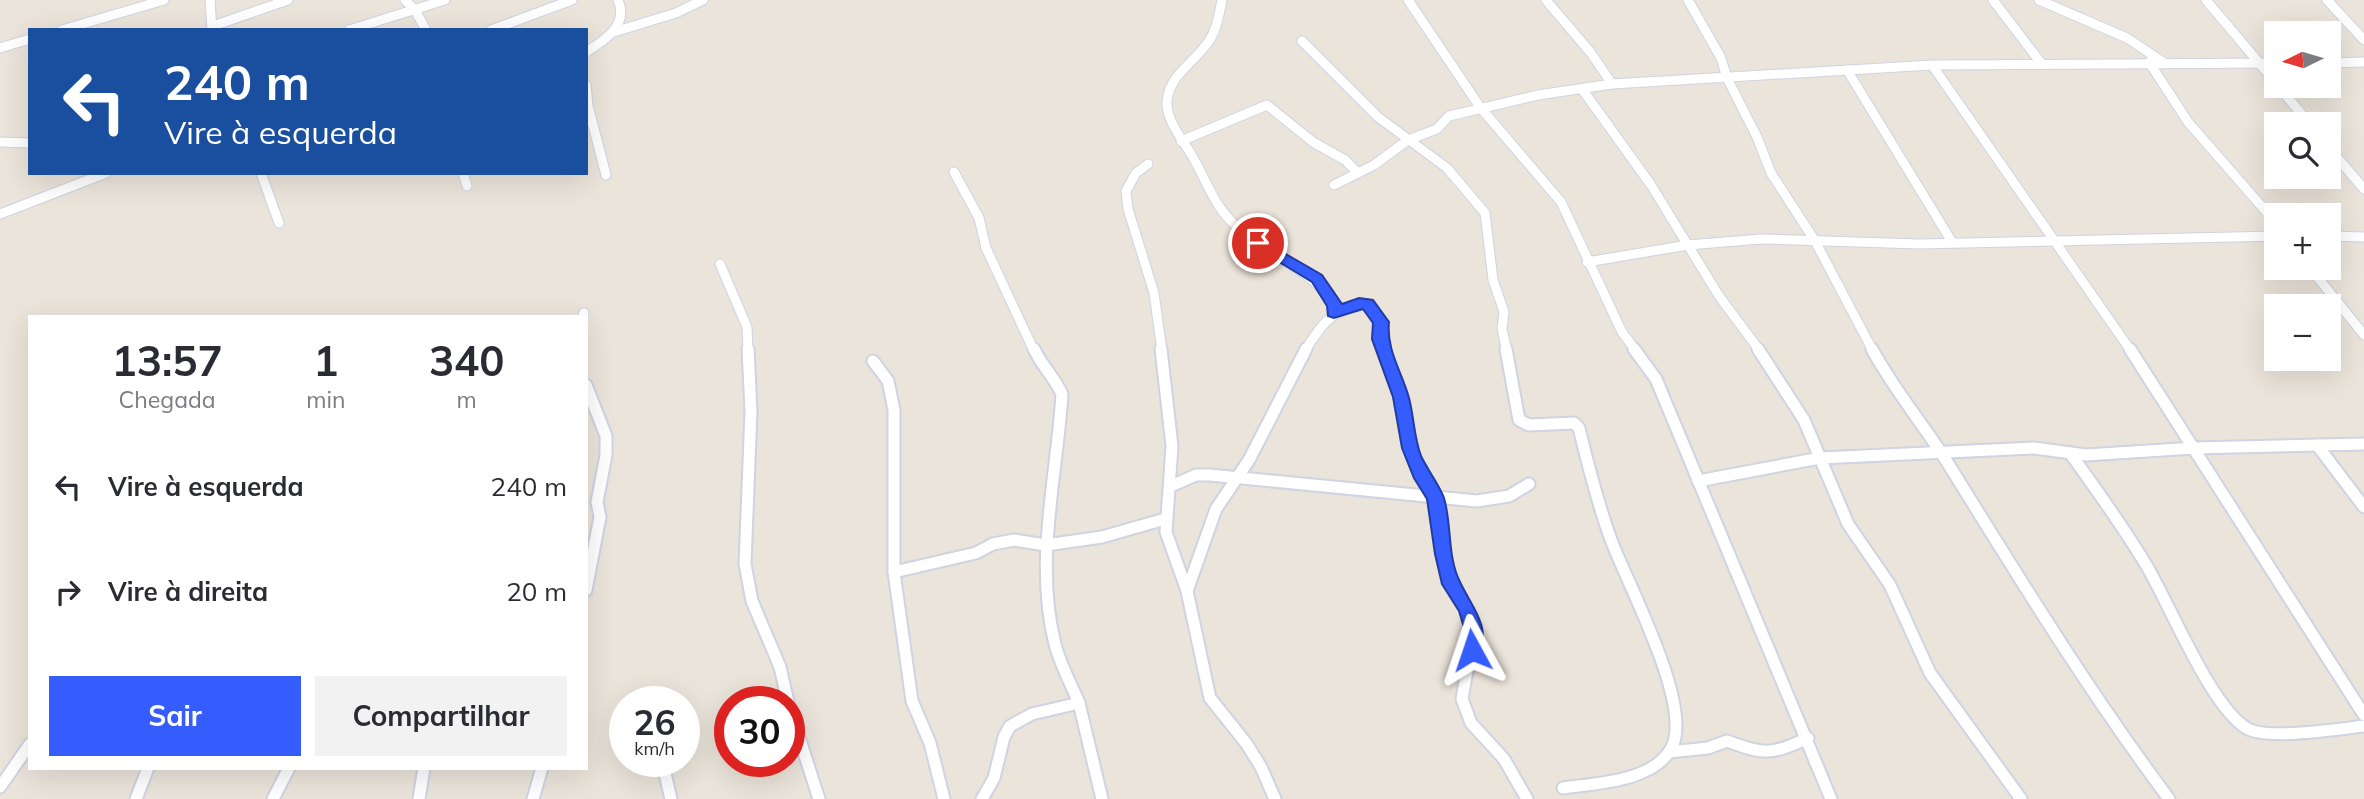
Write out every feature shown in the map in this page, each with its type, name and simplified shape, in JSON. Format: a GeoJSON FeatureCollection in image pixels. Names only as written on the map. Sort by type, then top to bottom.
{"type":"FeatureCollection","features":[{"type":"Feature","properties":{"kind":"street"},"geometry":{"type":"LineString","coordinates":[[69,28],[164,0]]}},
{"type":"Feature","properties":{"kind":"street"},"geometry":{"type":"LineString","coordinates":[[210,0],[213,28],[288,0]]}},
{"type":"Feature","properties":{"kind":"street"},"geometry":{"type":"LineString","coordinates":[[405,0],[415,10],[425,28]]}},
{"type":"Feature","properties":{"kind":"street"},"geometry":{"type":"LineString","coordinates":[[354,28],[374,19],[445,0]]}},
{"type":"Feature","properties":{"kind":"street"},"geometry":{"type":"LineString","coordinates":[[496,28],[572,0]]}},
{"type":"Feature","properties":{"kind":"street"},"geometry":{"type":"LineString","coordinates":[[614,32],[621,11],[618,0]]}},
{"type":"Feature","properties":{"kind":"street"},"geometry":{"type":"LineString","coordinates":[[588,51],[614,32],[676,13],[703,0]]}},
{"type":"Feature","properties":{"kind":"street"},"geometry":{"type":"LineString","coordinates":[[1187,591],[1216,509],[1249,460],[1307,347],[1334,312],[1335,306],[1317,279],[1245,235],[1225,216],[1208,191],[1195,160],[1181,141],[1167,102],[1174,83],[1209,41],[1216,28],[1222,0]]}},
{"type":"Feature","properties":{"kind":"street"},"geometry":{"type":"LineString","coordinates":[[1408,0],[1480,107],[1561,202],[1622,332],[1656,379],[1808,738],[1831,799]]}},
{"type":"Feature","properties":{"kind":"street"},"geometry":{"type":"LineString","coordinates":[[1546,0],[1591,53],[1612,84]]}},
{"type":"Feature","properties":{"kind":"street"},"geometry":{"type":"LineString","coordinates":[[1688,0],[1721,58],[1727,78],[1757,137],[1771,173],[1815,241],[1887,377],[1940,451],[2038,609],[2123,737],[2169,799]]}},
{"type":"Feature","properties":{"kind":"street"},"geometry":{"type":"LineString","coordinates":[[1993,0],[2041,63]]}},
{"type":"Feature","properties":{"kind":"street"},"geometry":{"type":"LineString","coordinates":[[2039,0],[2127,38],[2163,62]]}},
{"type":"Feature","properties":{"kind":"street"},"geometry":{"type":"LineString","coordinates":[[2206,0],[2264,68]]}},
{"type":"Feature","properties":{"kind":"street"},"geometry":{"type":"LineString","coordinates":[[2327,0],[2364,40]]}},
{"type":"Feature","properties":{"kind":"street"},"geometry":{"type":"LineString","coordinates":[[0,48],[28,40]]}},
{"type":"Feature","properties":{"kind":"street"},"geometry":{"type":"LineString","coordinates":[[1302,41],[1378,117],[1447,169],[1485,213],[1493,281],[1504,312],[1502,329],[1516,392],[1519,420],[1529,425],[1574,423],[1579,428],[1590,478],[1617,557],[1659,659],[1675,706],[1677,731],[1668,752]]}},
{"type":"Feature","properties":{"kind":"street"},"geometry":{"type":"LineString","coordinates":[[2149,62],[2196,132],[2231,168],[2264,209]]}},
{"type":"Feature","properties":{"kind":"street"},"geometry":{"type":"LineString","coordinates":[[1334,185],[1374,165],[1408,140],[1437,130],[1449,116],[1561,90],[1612,84],[1932,65],[2264,62]]}},
{"type":"Feature","properties":{"kind":"street"},"geometry":{"type":"LineString","coordinates":[[2342,63],[2364,62]]}},
{"type":"Feature","properties":{"kind":"street"},"geometry":{"type":"LineString","coordinates":[[1932,65],[2055,240],[2194,448],[2364,715]]}},
{"type":"Feature","properties":{"kind":"street"},"geometry":{"type":"LineString","coordinates":[[1847,70],[1952,242]]}},
{"type":"Feature","properties":{"kind":"street"},"geometry":{"type":"LineString","coordinates":[[1582,89],[1615,132],[1719,296],[1770,365],[1804,420],[1848,524],[1890,585],[1930,673],[2021,799]]}},
{"type":"Feature","properties":{"kind":"street"},"geometry":{"type":"LineString","coordinates":[[2288,98],[2300,112]]}},
{"type":"Feature","properties":{"kind":"street"},"geometry":{"type":"LineString","coordinates":[[1181,141],[1267,105],[1313,142],[1345,160],[1359,173]]}},
{"type":"Feature","properties":{"kind":"street"},"geometry":{"type":"LineString","coordinates":[[588,106],[606,175]]}},
{"type":"Feature","properties":{"kind":"street"},"geometry":{"type":"LineString","coordinates":[[0,142],[28,143]]}},
{"type":"Feature","properties":{"kind":"street"},"geometry":{"type":"LineString","coordinates":[[2341,162],[2364,188]]}},
{"type":"Feature","properties":{"kind":"street"},"geometry":{"type":"LineString","coordinates":[[1149,164],[1136,173],[1126,191],[1128,209],[1154,293],[1172,446],[1166,532],[1187,591],[1210,698],[1246,743],[1261,767],[1275,799]]}},
{"type":"Feature","properties":{"kind":"street"},"geometry":{"type":"LineString","coordinates":[[954,172],[978,212],[986,234],[986,248],[1043,369],[1056,381],[1062,394],[1054,499],[1046,545],[1046,582],[1055,643],[1079,704],[1102,799]]}},
{"type":"Feature","properties":{"kind":"street"},"geometry":{"type":"LineString","coordinates":[[0,214],[101,175]]}},
{"type":"Feature","properties":{"kind":"street"},"geometry":{"type":"LineString","coordinates":[[262,175],[279,223]]}},
{"type":"Feature","properties":{"kind":"street"},"geometry":{"type":"LineString","coordinates":[[464,175],[467,186]]}},
{"type":"Feature","properties":{"kind":"street"},"geometry":{"type":"LineString","coordinates":[[1587,262],[1688,245],[1761,239],[1952,242],[2264,236]]}},
{"type":"Feature","properties":{"kind":"street"},"geometry":{"type":"LineString","coordinates":[[2341,236],[2364,237]]}},
{"type":"Feature","properties":{"kind":"street"},"geometry":{"type":"LineString","coordinates":[[720,264],[747,327],[751,411],[745,564],[752,601],[780,667],[785,686]]}},
{"type":"Feature","properties":{"kind":"street"},"geometry":{"type":"LineString","coordinates":[[2320,280],[2364,335]]}},
{"type":"Feature","properties":{"kind":"street"},"geometry":{"type":"LineString","coordinates":[[1334,312],[1367,304],[1381,322],[1379,339],[1401,397],[1410,448],[1422,478],[1435,497],[1443,554],[1451,584],[1466,607],[1474,631],[1462,699],[1471,723],[1504,759],[1527,799]]}},
{"type":"Feature","properties":{"kind":"street"},"geometry":{"type":"LineString","coordinates":[[873,361],[888,381],[894,410],[894,572],[912,701],[930,743],[944,799]]}},
{"type":"Feature","properties":{"kind":"street"},"geometry":{"type":"LineString","coordinates":[[588,390],[606,436],[606,455],[597,502],[600,517],[596,546],[588,581]]}},
{"type":"Feature","properties":{"kind":"street"},"geometry":{"type":"LineString","coordinates":[[1698,481],[1820,457],[2035,448],[2086,455],[2194,448],[2364,444]]}},
{"type":"Feature","properties":{"kind":"street"},"geometry":{"type":"LineString","coordinates":[[2317,445],[2364,507]]}},
{"type":"Feature","properties":{"kind":"street"},"geometry":{"type":"LineString","coordinates":[[2070,453],[2107,504],[2166,599],[2184,640],[2215,692],[2239,722],[2254,731],[2296,732],[2364,726]]}},
{"type":"Feature","properties":{"kind":"street"},"geometry":{"type":"LineString","coordinates":[[1171,486],[1196,475],[1293,481],[1477,501],[1509,496],[1529,484]]}},
{"type":"Feature","properties":{"kind":"street"},"geometry":{"type":"LineString","coordinates":[[894,572],[928,566],[976,552],[993,544],[1014,540],[1046,545],[1102,537],[1165,519]]}},
{"type":"Feature","properties":{"kind":"street"},"geometry":{"type":"LineString","coordinates":[[982,799],[994,778],[1004,737],[1010,726],[1032,715],[1079,704]]}},
{"type":"Feature","properties":{"kind":"street"},"geometry":{"type":"LineString","coordinates":[[1563,788],[1626,778],[1668,752],[1707,748],[1727,741],[1754,751],[1777,752],[1808,738]]}},
{"type":"Feature","properties":{"kind":"street"},"geometry":{"type":"LineString","coordinates":[[0,787],[28,747]]}},
{"type":"Feature","properties":{"kind":"street"},"geometry":{"type":"LineString","coordinates":[[805,755],[819,799]]}},
{"type":"Feature","properties":{"kind":"street"},"geometry":{"type":"LineString","coordinates":[[136,799],[147,770]]}},
{"type":"Feature","properties":{"kind":"street"},"geometry":{"type":"LineString","coordinates":[[273,799],[288,770]]}},
{"type":"Feature","properties":{"kind":"street"},"geometry":{"type":"LineString","coordinates":[[419,799],[424,770]]}},
{"type":"Feature","properties":{"kind":"street"},"geometry":{"type":"LineString","coordinates":[[533,799],[541,770]]}},
{"type":"Feature","properties":{"kind":"street"},"geometry":{"type":"LineString","coordinates":[[666,777],[671,799]]}},
{"type":"Feature","properties":{"kind":"route"},"geometry":{"type":"LineString","coordinates":[[1258,243],[1317,279],[1335,306],[1334,312],[1367,304],[1381,322],[1379,339],[1401,397],[1410,448],[1422,478],[1435,497],[1443,554],[1451,584],[1466,607],[1474,631],[1472,650]]}}]}
